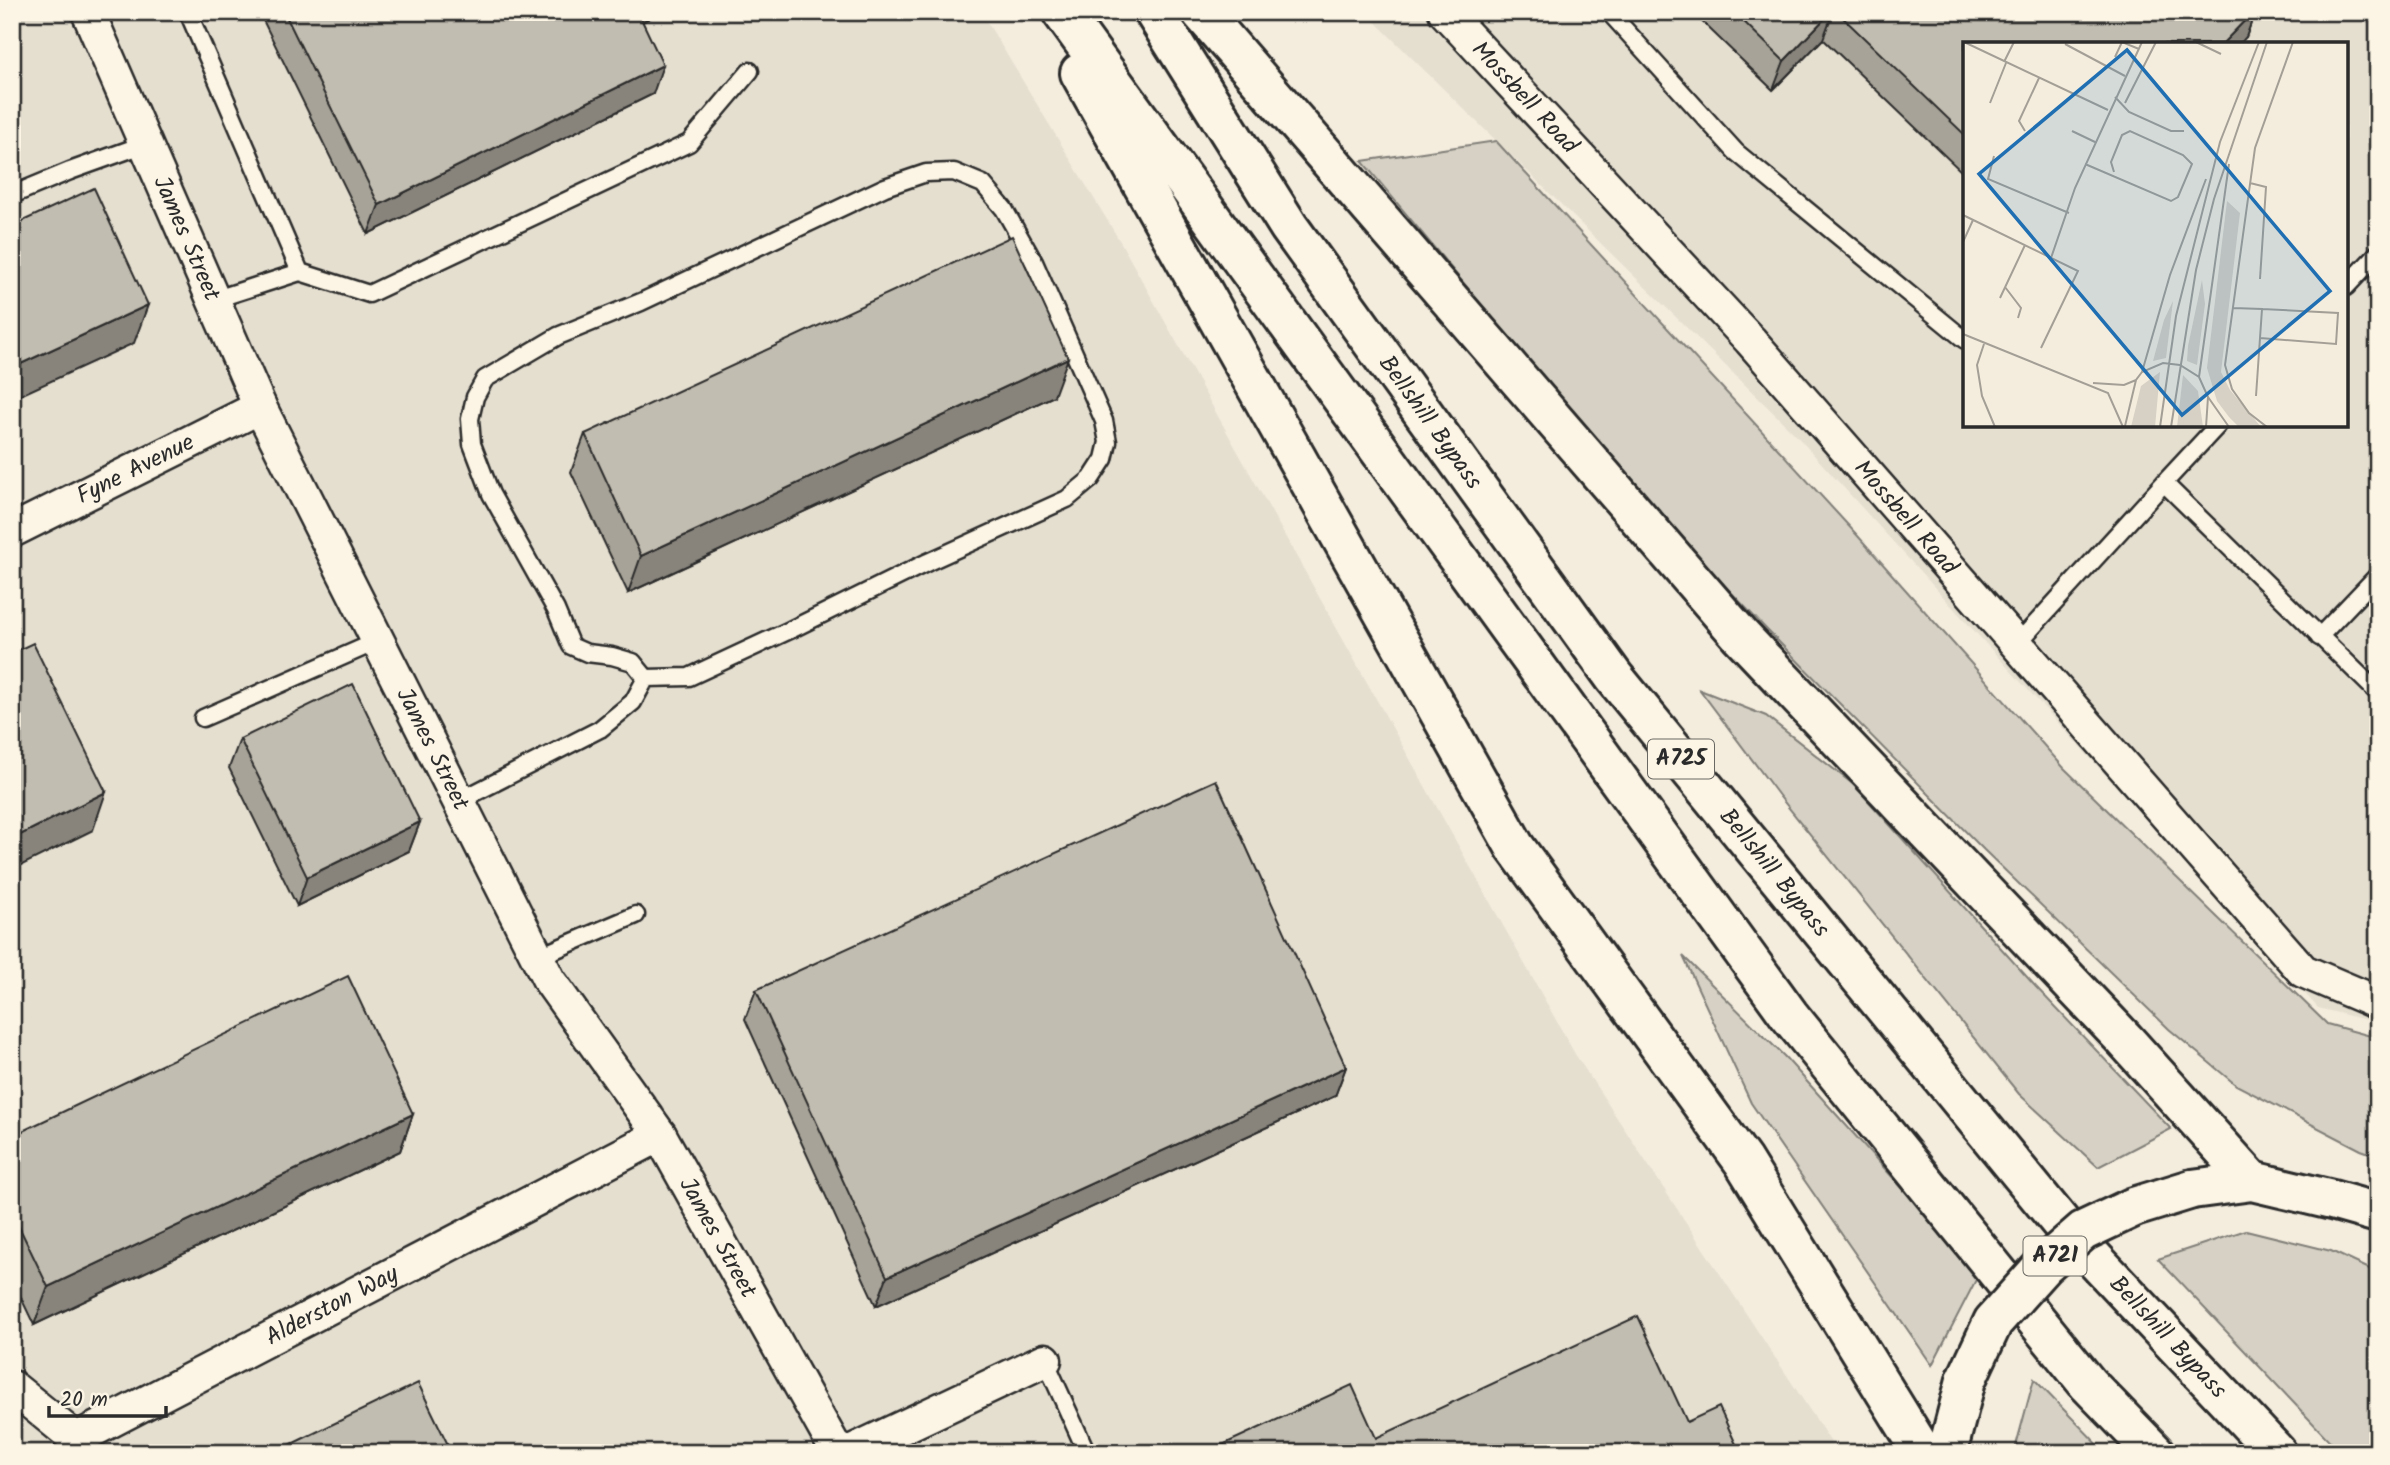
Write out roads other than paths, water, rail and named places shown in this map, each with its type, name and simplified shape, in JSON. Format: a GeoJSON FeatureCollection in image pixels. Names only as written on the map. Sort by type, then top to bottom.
{"type":"FeatureCollection","features":[{"type":"Feature","properties":{"kind":"main road"},"geometry":{"type":"LineString","coordinates":[[1046,12],[1515,846],[1743,1161],[1923,1453]]}},
{"type":"Feature","properties":{"kind":"main road","name":"A725"},"geometry":{"type":"LineString","coordinates":[[1062,12],[1789,1015],[2088,1384],[2155,1453]]}},
{"type":"Feature","properties":{"kind":"main road","name":"Bellshill Bypass"},"geometry":{"type":"LineString","coordinates":[[1154,12],[1289,227],[1614,677],[2065,1228],[2277,1453]]}},
{"type":"Feature","properties":{"kind":"main road"},"geometry":{"type":"LineString","coordinates":[[1201,12],[1740,635],[2098,1011],[2252,1181]]}},
{"type":"Feature","properties":{"kind":"main road","name":"A721"},"geometry":{"type":"LineString","coordinates":[[1947,1453],[1966,1380],[1993,1322],[2043,1266],[2083,1231],[2134,1207],[2192,1189],[2252,1181],[2378,1213]]}},
{"type":"Feature","properties":{"kind":"street","name":"James Street"},"geometry":{"type":"LineString","coordinates":[[88,12],[260,407],[538,957],[550,980],[660,1135],[838,1453]]}},
{"type":"Feature","properties":{"kind":"street","name":"Mossbell Road"},"geometry":{"type":"LineString","coordinates":[[1445,12],[1749,340],[2303,971],[2378,1003]]}},
{"type":"Feature","properties":{"kind":"street","name":"Fyne Avenue"},"geometry":{"type":"LineString","coordinates":[[12,531],[260,407]]}},
{"type":"Feature","properties":{"kind":"street","name":"Alderston Way"},"geometry":{"type":"LineString","coordinates":[[12,1387],[76,1439],[660,1135]]}},
{"type":"Feature","properties":{"kind":"street"},"geometry":{"type":"LineString","coordinates":[[848,1453],[1045,1360]]}},
{"type":"Feature","properties":{"kind":"lane"},"geometry":{"type":"LineString","coordinates":[[188,12],[300,272]]}},
{"type":"Feature","properties":{"kind":"lane"},"geometry":{"type":"LineString","coordinates":[[1609,12],[1737,152],[1963,338]]}},
{"type":"Feature","properties":{"kind":"lane"},"geometry":{"type":"LineString","coordinates":[[213,300],[300,272],[369,294],[689,143],[750,71]]}},
{"type":"Feature","properties":{"kind":"lane"},"geometry":{"type":"LineString","coordinates":[[12,195],[145,144]]}},
{"type":"Feature","properties":{"kind":"lane"},"geometry":{"type":"LineString","coordinates":[[954,172],[983,184],[1004,209],[1034,262],[1104,421],[1108,442],[1104,459],[1091,480],[1066,499],[689,677],[646,678],[633,663],[612,656],[587,653],[571,646],[543,585],[491,494],[472,444],[470,419],[475,397],[485,379],[558,336],[641,302],[884,187],[926,173],[954,172]]}},
{"type":"Feature","properties":{"kind":"lane"},"geometry":{"type":"LineString","coordinates":[[2348,285],[2378,253]]}},
{"type":"Feature","properties":{"kind":"lane"},"geometry":{"type":"LineString","coordinates":[[2017,644],[2215,427]]}},
{"type":"Feature","properties":{"kind":"lane"},"geometry":{"type":"LineString","coordinates":[[2164,483],[2378,693]]}},
{"type":"Feature","properties":{"kind":"lane"},"geometry":{"type":"LineString","coordinates":[[2319,637],[2378,575]]}},
{"type":"Feature","properties":{"kind":"lane"},"geometry":{"type":"LineString","coordinates":[[203,718],[378,641]]}},
{"type":"Feature","properties":{"kind":"lane"},"geometry":{"type":"LineString","coordinates":[[459,802],[600,729],[633,702],[646,678]]}},
{"type":"Feature","properties":{"kind":"lane"},"geometry":{"type":"LineString","coordinates":[[538,957],[636,915]]}},
{"type":"Feature","properties":{"kind":"lane"},"geometry":{"type":"LineString","coordinates":[[1045,1360],[1087,1453]]}}]}
